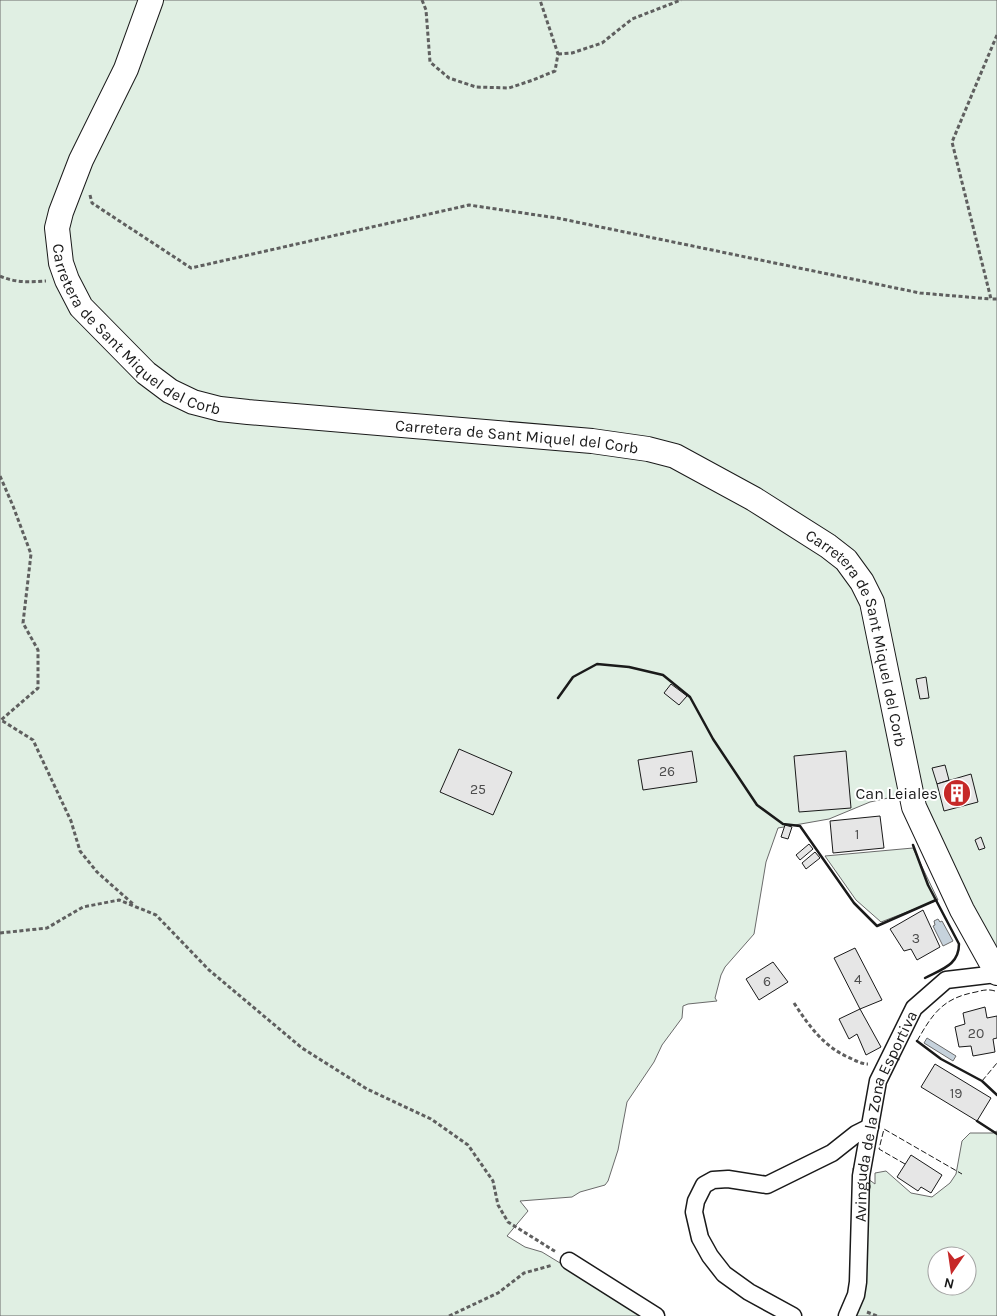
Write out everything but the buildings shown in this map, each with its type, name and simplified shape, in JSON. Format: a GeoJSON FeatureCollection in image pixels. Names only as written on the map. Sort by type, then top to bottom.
{"type":"FeatureCollection","features":[{"type":"Feature","properties":{"kind":"street","name":"Carretera de Sant Miquel del Corb"},"geometry":{"type":"LineString","coordinates":[[151,0],[126,69],[81,160],[60,212],[58,244],[61,263],[67,280],[81,307],[146,373],[170,391],[193,402],[220,409],[248,412],[592,441],[648,449],[675,456],[692,464],[754,499],[828,546],[846,560],[862,582],[872,602],[914,807],[962,910],[997,973]]}},
{"type":"Feature","properties":{"kind":"street","name":"Avinguda de la Zona Esportiva"},"geometry":{"type":"LineString","coordinates":[[847,1316],[856,1296],[858,1282],[861,1176],[878,1081],[914,1008],[946,980],[997,973]]}},
{"type":"Feature","properties":{"kind":"street"},"geometry":{"type":"LineString","coordinates":[[793,1316],[749,1292],[724,1274],[710,1256],[700,1238],[694,1212],[696,1201],[704,1185],[713,1180],[767,1185],[832,1153],[870,1127]]}},
{"type":"Feature","properties":{"kind":"street"},"geometry":{"type":"LineString","coordinates":[[569,1260],[656,1316]]}},
{"type":"Feature","properties":{"kind":"path"},"geometry":{"type":"LineString","coordinates":[[422,0],[426,10],[430,62],[449,78],[476,87],[509,88],[555,71],[558,54],[540,0]]}},
{"type":"Feature","properties":{"kind":"path"},"geometry":{"type":"LineString","coordinates":[[558,54],[572,53],[602,43],[632,19],[681,0]]}},
{"type":"Feature","properties":{"kind":"path"},"geometry":{"type":"LineString","coordinates":[[991,299],[952,142],[997,35]]}},
{"type":"Feature","properties":{"kind":"path"},"geometry":{"type":"LineString","coordinates":[[90,194],[92,203],[192,268],[469,206],[558,218],[920,293],[997,299]]}},
{"type":"Feature","properties":{"kind":"path"},"geometry":{"type":"LineString","coordinates":[[0,276],[10,281],[26,282],[67,280]]}},
{"type":"Feature","properties":{"kind":"path"},"geometry":{"type":"LineString","coordinates":[[0,476],[31,554],[23,624],[38,650],[38,688],[2,720],[33,740],[71,821],[80,851],[97,872],[136,907]]}},
{"type":"Feature","properties":{"kind":"path"},"geometry":{"type":"LineString","coordinates":[[0,932],[47,928],[83,907],[119,900],[156,914],[209,970],[302,1048],[367,1089],[431,1119],[468,1145],[493,1182],[498,1205],[508,1222],[569,1260]]}},
{"type":"Feature","properties":{"kind":"path"},"geometry":{"type":"LineString","coordinates":[[794,1004],[822,1041],[843,1055],[863,1064],[887,1064]]}},
{"type":"Feature","properties":{"kind":"path"},"geometry":{"type":"LineString","coordinates":[[450,1316],[498,1293],[524,1273],[569,1260]]}},
{"type":"Feature","properties":{"kind":"green space"},"geometry":{"type":"Polygon","coordinates":[[[0,0],[997,0],[997,968],[906,794],[870,802],[829,819],[778,828],[766,862],[754,934],[725,967],[715,998],[717,1001],[683,1006],[682,1018],[662,1045],[654,1062],[627,1102],[618,1150],[608,1181],[605,1185],[580,1192],[572,1197],[520,1201],[528,1211],[507,1236],[525,1247],[542,1252],[606,1291],[652,1316],[0,1316],[0,0]]]}},
{"type":"Feature","properties":{"kind":"green space"},"geometry":{"type":"Polygon","coordinates":[[[913,848],[938,900],[881,922],[856,900],[825,856],[913,848]]]}},
{"type":"Feature","properties":{"kind":"green space"},"geometry":{"type":"Polygon","coordinates":[[[997,1131],[997,1316],[842,1316],[849,1300],[856,1204],[853,1168],[875,1184],[875,1173],[886,1171],[911,1193],[932,1197],[950,1183],[956,1174],[962,1141],[970,1133],[993,1133],[997,1131]]]}},
{"type":"Feature","properties":{"kind":"shaded area"},"geometry":{"type":"Polygon","coordinates":[[[938,919],[940,922],[942,921],[953,941],[943,946],[933,926],[935,925],[934,921],[938,919]]]}},
{"type":"Feature","properties":{"kind":"shaded area"},"geometry":{"type":"Polygon","coordinates":[[[927,1038],[956,1056],[953,1061],[924,1043],[927,1038]]]}},
{"type":"Feature","properties":{"kind":"fence"},"geometry":{"type":"LineString","coordinates":[[917,1041],[928,1022],[947,1003],[955,998],[984,990],[995,991]]}},
{"type":"Feature","properties":{"kind":"fence"},"geometry":{"type":"LineString","coordinates":[[982,1081],[997,1063]]}},
{"type":"Feature","properties":{"kind":"fence"},"geometry":{"type":"LineString","coordinates":[[905,1164],[879,1149],[884,1129],[962,1174]]}},
{"type":"Feature","properties":{"kind":"wall"},"geometry":{"type":"LineString","coordinates":[[558,698],[573,677],[597,664],[629,667],[663,675],[690,697],[713,739],[757,805],[783,824],[800,826],[854,903],[877,926],[936,900]]}},
{"type":"Feature","properties":{"kind":"wall"},"geometry":{"type":"LineString","coordinates":[[913,845],[928,885],[959,944],[953,962],[925,978]]}},
{"type":"Feature","properties":{"kind":"wall"},"geometry":{"type":"LineString","coordinates":[[917,1041],[941,1059],[982,1081],[997,1095]]}},
{"type":"Feature","properties":{"kind":"wall"},"geometry":{"type":"LineString","coordinates":[[977,1121],[997,1134]]}},
{"type":"Feature","properties":{"kind":"place","name":"Can Leiales"},"geometry":{"type":"Point","coordinates":[957,793]}}]}
